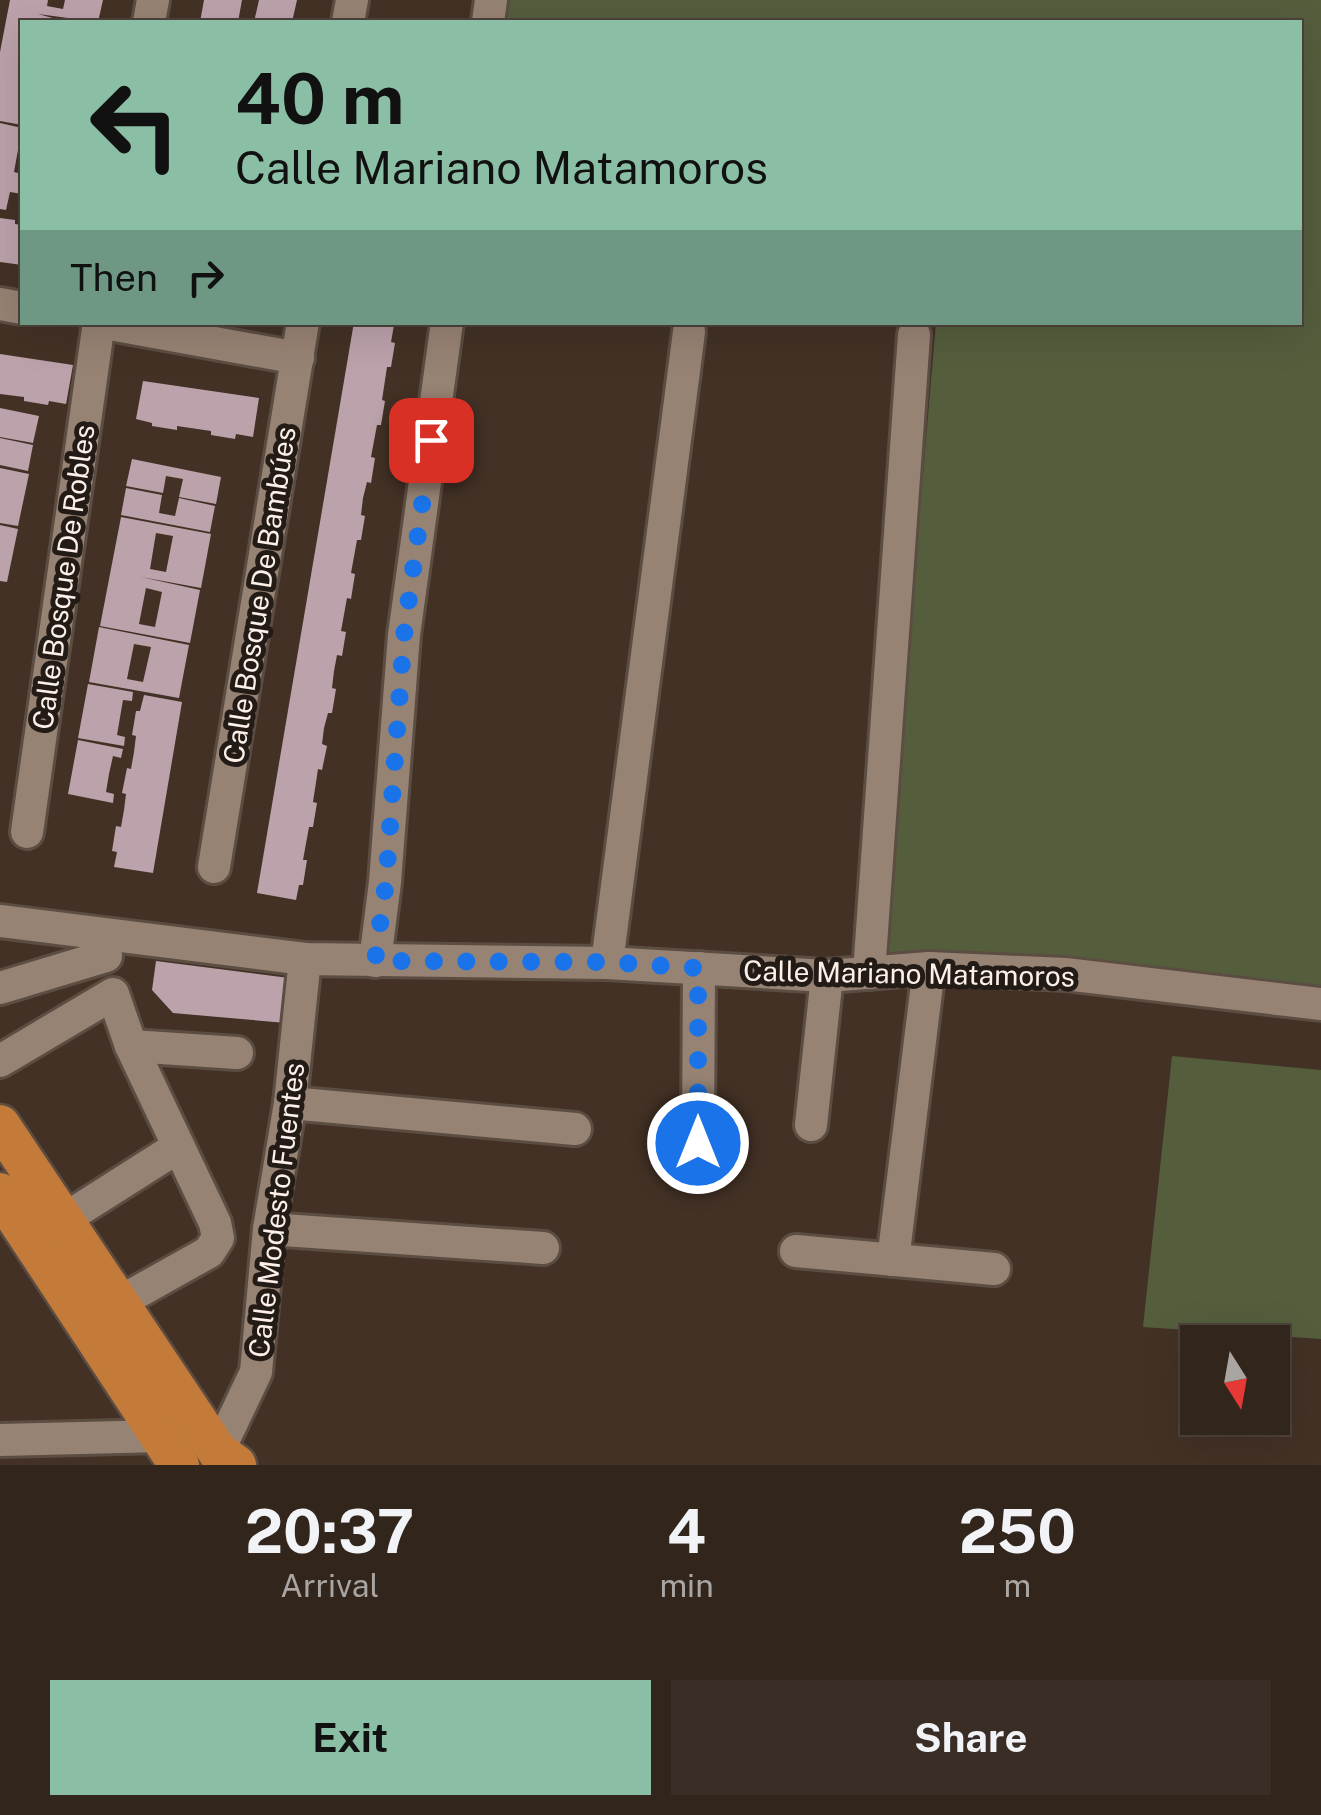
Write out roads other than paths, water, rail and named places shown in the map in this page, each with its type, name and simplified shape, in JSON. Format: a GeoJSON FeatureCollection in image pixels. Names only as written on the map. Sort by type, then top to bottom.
{"type":"FeatureCollection","features":[{"type":"Feature","properties":{"kind":"main road"},"geometry":{"type":"LineString","coordinates":[[0,1125],[227,1459]]}},
{"type":"Feature","properties":{"kind":"main road"},"geometry":{"type":"LineString","coordinates":[[0,1194],[170,1451]]}},
{"type":"Feature","properties":{"kind":"street","name":"Calle Bosque De Robles"},"geometry":{"type":"LineString","coordinates":[[27,832],[99,325]]}},
{"type":"Feature","properties":{"kind":"street"},"geometry":{"type":"LineString","coordinates":[[116,325],[298,358]]}},
{"type":"Feature","properties":{"kind":"street","name":"Calle Bosque De Bambúes"},"geometry":{"type":"LineString","coordinates":[[214,867],[304,325]]}},
{"type":"Feature","properties":{"kind":"street"},"geometry":{"type":"LineString","coordinates":[[375,961],[386,882],[404,635],[447,325]]}},
{"type":"Feature","properties":{"kind":"street"},"geometry":{"type":"LineString","coordinates":[[607,962],[689,332]]}},
{"type":"Feature","properties":{"kind":"street"},"geometry":{"type":"LineString","coordinates":[[869,973],[914,334]]}},
{"type":"Feature","properties":{"kind":"street","name":"Calle Mariano Matamoros"},"geometry":{"type":"LineString","coordinates":[[0,921],[106,945],[306,959],[607,962],[827,976],[929,968],[1065,974],[1321,1004]]}},
{"type":"Feature","properties":{"kind":"street"},"geometry":{"type":"LineString","coordinates":[[0,988],[106,945],[113,994],[131,1046],[214,1223],[218,1238],[210,1252],[118,1303]]}},
{"type":"Feature","properties":{"kind":"street","name":"Calle Modesto Fuentes"},"geometry":{"type":"LineString","coordinates":[[227,1459],[256,1372],[269,1228],[290,1104],[306,959]]}},
{"type":"Feature","properties":{"kind":"street"},"geometry":{"type":"LineString","coordinates":[[698,968],[698,1143]]}},
{"type":"Feature","properties":{"kind":"street"},"geometry":{"type":"LineString","coordinates":[[892,1260],[929,968]]}},
{"type":"Feature","properties":{"kind":"street"},"geometry":{"type":"LineString","coordinates":[[811,1125],[827,976]]}},
{"type":"Feature","properties":{"kind":"street"},"geometry":{"type":"LineString","coordinates":[[0,1061],[113,994]]}},
{"type":"Feature","properties":{"kind":"street"},"geometry":{"type":"LineString","coordinates":[[131,1046],[238,1053]]}},
{"type":"Feature","properties":{"kind":"street"},"geometry":{"type":"LineString","coordinates":[[290,1104],[575,1129]]}},
{"type":"Feature","properties":{"kind":"street"},"geometry":{"type":"LineString","coordinates":[[63,1220],[178,1147]]}},
{"type":"Feature","properties":{"kind":"street"},"geometry":{"type":"LineString","coordinates":[[269,1228],[543,1248]]}},
{"type":"Feature","properties":{"kind":"street"},"geometry":{"type":"LineString","coordinates":[[796,1251],[994,1269]]}},
{"type":"Feature","properties":{"kind":"street"},"geometry":{"type":"LineString","coordinates":[[54,1438],[86,1465]]}},
{"type":"Feature","properties":{"kind":"street"},"geometry":{"type":"LineString","coordinates":[[0,1440],[54,1438],[170,1451]]}}]}
